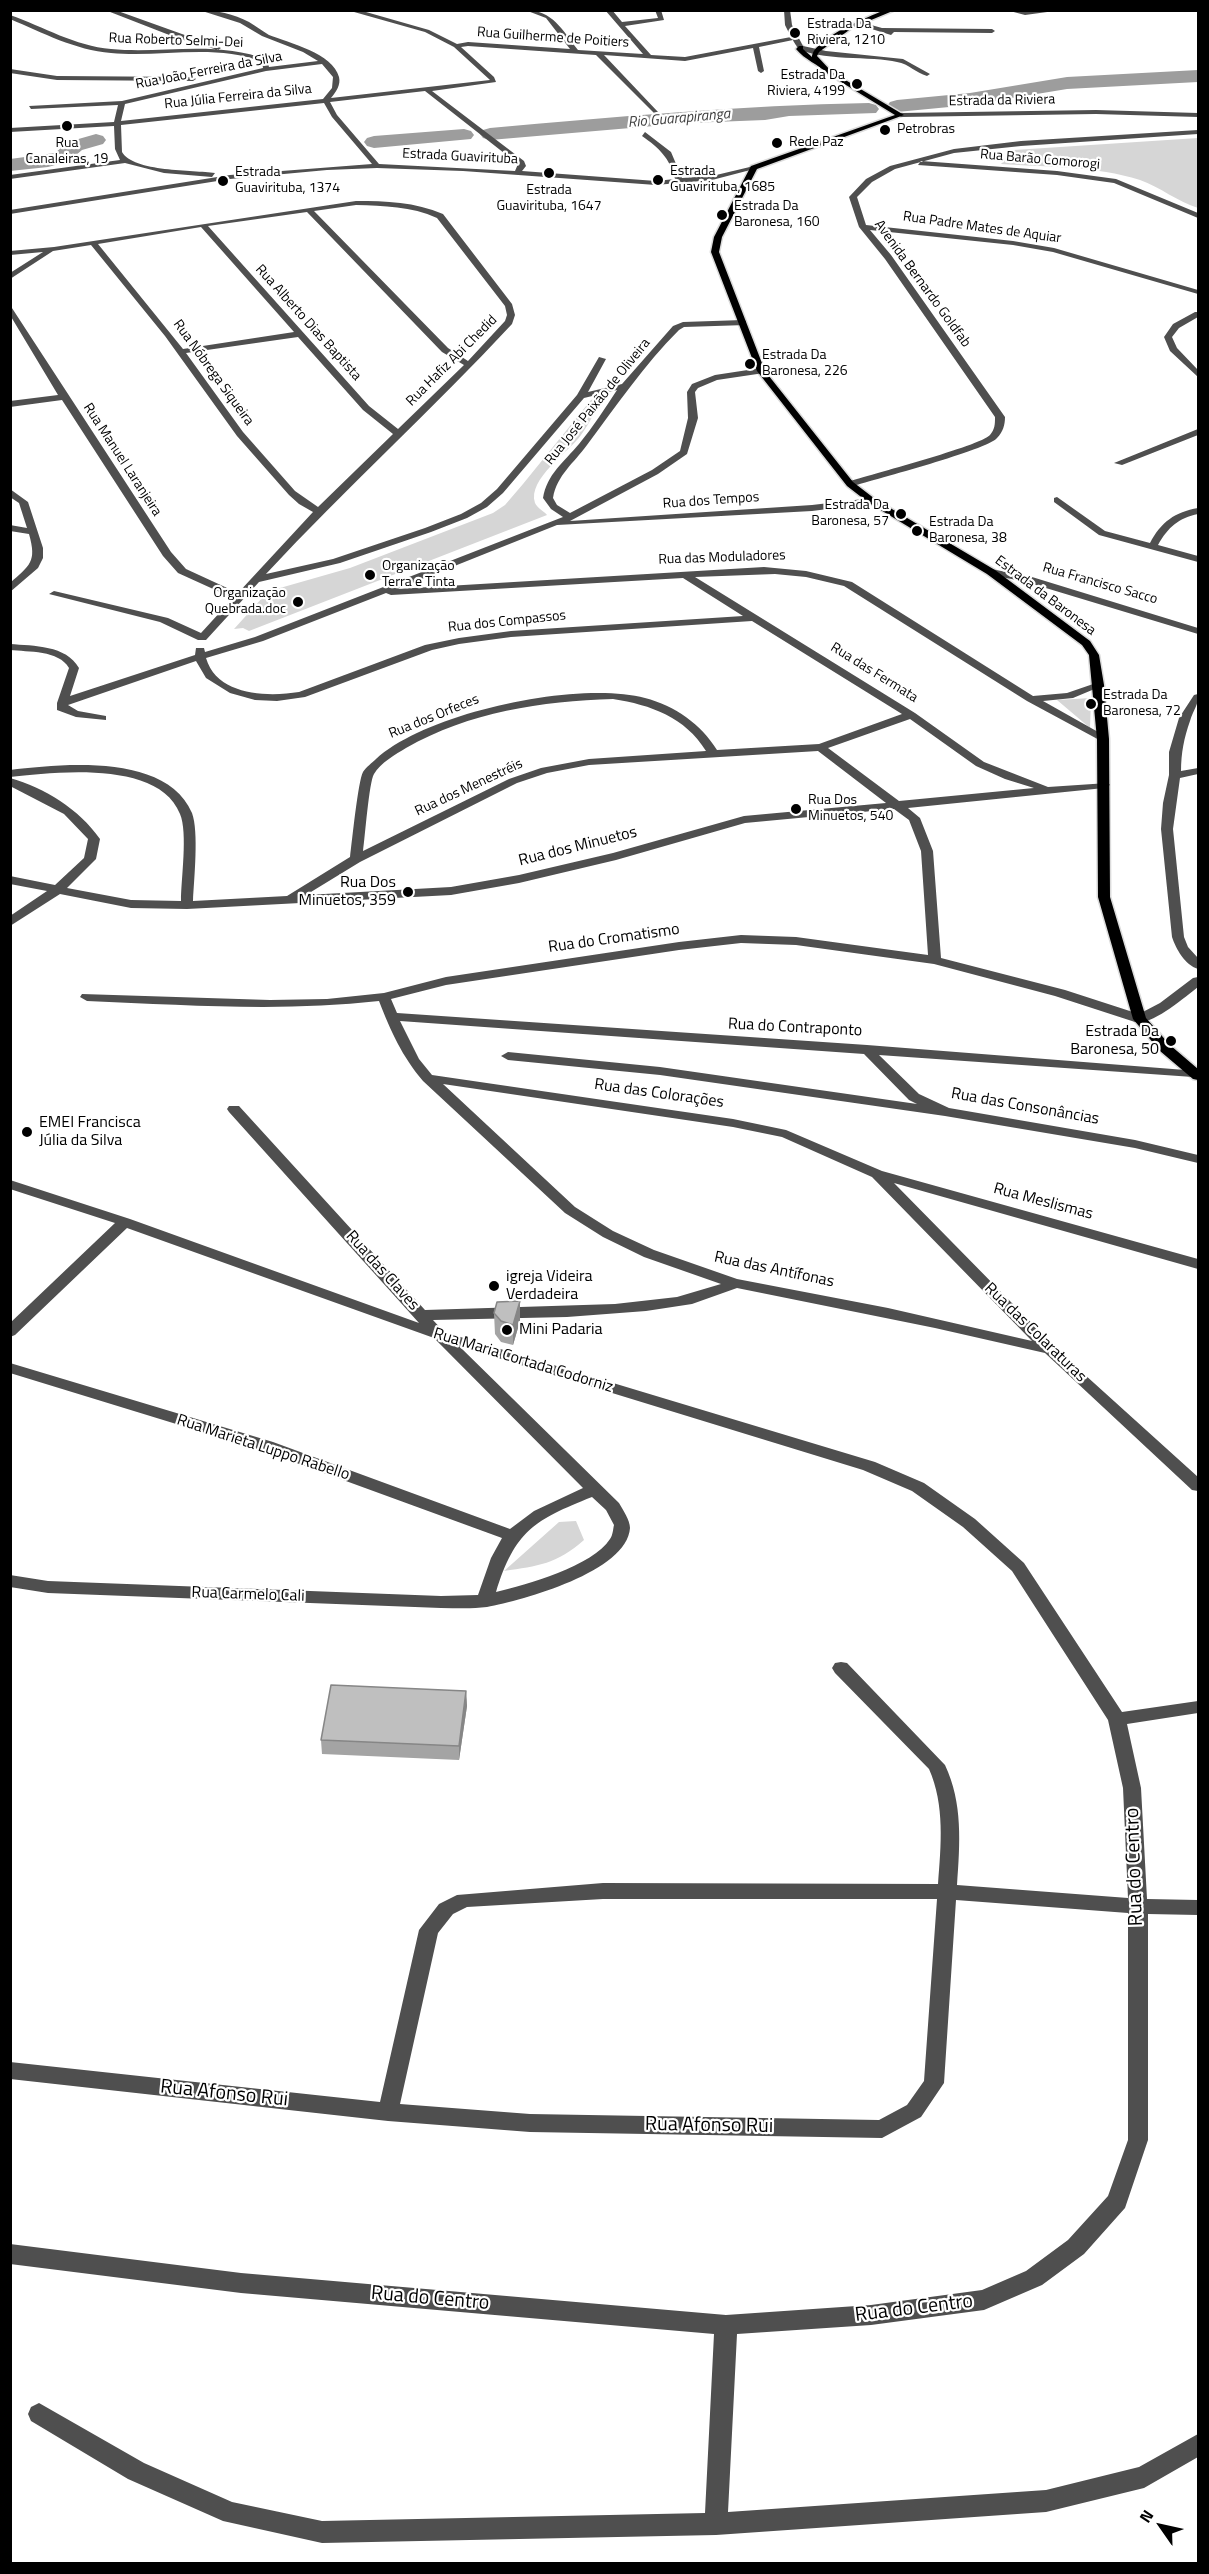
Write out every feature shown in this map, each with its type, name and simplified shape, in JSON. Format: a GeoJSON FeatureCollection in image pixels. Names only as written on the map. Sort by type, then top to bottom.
{"type":"FeatureCollection","features":[{"type":"Feature","properties":{"kind":"main road"},"geometry":{"type":"LineString","coordinates":[[821,64],[822,50],[892,10]]}},
{"type":"Feature","properties":{"kind":"main road"},"geometry":{"type":"LineString","coordinates":[[798,42],[803,55],[901,115]]}},
{"type":"Feature","properties":{"kind":"main road","name":"Estrada Guavirituba"},"geometry":{"type":"LineString","coordinates":[[754,168],[901,115]]}},
{"type":"Feature","properties":{"kind":"main road","name":"Estrada da Baronesa"},"geometry":{"type":"LineString","coordinates":[[754,168],[715,244],[715,252],[761,371],[821,451],[850,484],[872,501],[991,572],[1086,643],[1094,655],[1103,739],[1104,897],[1140,1019],[1165,1048],[1196,1075]]}},
{"type":"Feature","properties":{"kind":"street"},"geometry":{"type":"LineString","coordinates":[[108,10],[230,53]]}},
{"type":"Feature","properties":{"kind":"street","name":"Rua Júlia Ferreira da Silva"},"geometry":{"type":"LineString","coordinates":[[10,130],[118,123],[326,100],[334,91],[336,78],[325,62],[307,51],[261,33],[247,24],[202,10]]}},
{"type":"Feature","properties":{"kind":"street"},"geometry":{"type":"LineString","coordinates":[[350,10],[427,31],[456,46]]}},
{"type":"Feature","properties":{"kind":"street"},"geometry":{"type":"LineString","coordinates":[[528,10],[548,18],[576,52]]}},
{"type":"Feature","properties":{"kind":"street"},"geometry":{"type":"LineString","coordinates":[[608,10],[650,58]]}},
{"type":"Feature","properties":{"kind":"street"},"geometry":{"type":"LineString","coordinates":[[622,24],[662,20],[658,10]]}},
{"type":"Feature","properties":{"kind":"street"},"geometry":{"type":"LineString","coordinates":[[787,10],[786,19],[798,42],[837,53],[902,61],[916,71],[927,74]]}},
{"type":"Feature","properties":{"kind":"street"},"geometry":{"type":"LineString","coordinates":[[1010,11],[1059,10]]}},
{"type":"Feature","properties":{"kind":"street","name":"Rua Roberto Selmi-Dei"},"geometry":{"type":"LineString","coordinates":[[10,17],[78,44],[109,51],[230,53],[260,58],[265,61],[266,69]]}},
{"type":"Feature","properties":{"kind":"street"},"geometry":{"type":"LineString","coordinates":[[864,24],[898,35],[959,36]]}},
{"type":"Feature","properties":{"kind":"street"},"geometry":{"type":"LineString","coordinates":[[882,30],[992,31]]}},
{"type":"Feature","properties":{"kind":"street","name":"Rua Guilherme de Poitiers"},"geometry":{"type":"LineString","coordinates":[[456,46],[487,44],[685,59],[756,46],[798,42]]}},
{"type":"Feature","properties":{"kind":"street","name":"Rua Guilherme de Poitiers"},"geometry":{"type":"LineString","coordinates":[[326,100],[428,91],[480,85],[494,81],[456,46]]}},
{"type":"Feature","properties":{"kind":"street"},"geometry":{"type":"LineString","coordinates":[[756,46],[761,71]]}},
{"type":"Feature","properties":{"kind":"street"},"geometry":{"type":"LineString","coordinates":[[599,54],[656,113]]}},
{"type":"Feature","properties":{"kind":"street","name":"Rua João Ferreira da Silva"},"geometry":{"type":"LineString","coordinates":[[125,161],[119,154],[118,123],[119,108],[122,103],[266,69],[325,62]]}},
{"type":"Feature","properties":{"kind":"street"},"geometry":{"type":"LineString","coordinates":[[10,71],[38,76],[72,78],[219,79]]}},
{"type":"Feature","properties":{"kind":"street"},"geometry":{"type":"LineString","coordinates":[[428,91],[521,163],[522,166],[517,173]]}},
{"type":"Feature","properties":{"kind":"street"},"geometry":{"type":"LineString","coordinates":[[326,100],[330,109],[370,153],[377,166]]}},
{"type":"Feature","properties":{"kind":"street"},"geometry":{"type":"LineString","coordinates":[[32,107],[122,103]]}},
{"type":"Feature","properties":{"kind":"street","name":"Estrada da Riviera"},"geometry":{"type":"LineString","coordinates":[[901,115],[1096,112],[1198,115]]}},
{"type":"Feature","properties":{"kind":"street","name":"Avenida Bernardo Goldfab"},"geometry":{"type":"LineString","coordinates":[[850,484],[973,447],[993,438],[1000,426],[1000,417],[888,257],[863,227],[853,197],[859,186],[874,176],[909,162],[965,149],[1198,132]]}},
{"type":"Feature","properties":{"kind":"street"},"geometry":{"type":"LineString","coordinates":[[645,134],[663,147],[671,157],[676,165],[679,182]]}},
{"type":"Feature","properties":{"kind":"street"},"geometry":{"type":"LineString","coordinates":[[10,177],[125,161],[173,172],[230,177]]}},
{"type":"Feature","properties":{"kind":"street","name":"Rua Barão Comorogi"},"geometry":{"type":"LineString","coordinates":[[909,162],[1057,173],[1116,181],[1198,216]]}},
{"type":"Feature","properties":{"kind":"street","name":"Estrada Guavirituba"},"geometry":{"type":"LineString","coordinates":[[10,212],[230,177],[282,171],[377,166],[517,173],[634,183],[679,182],[754,168]]}},
{"type":"Feature","properties":{"kind":"street","name":"Rua Hafiz Abi Chedid"},"geometry":{"type":"LineString","coordinates":[[10,253],[54,249],[308,209],[356,203],[387,203],[427,210],[440,216],[509,306],[511,315],[509,322],[469,365],[319,511],[202,638]]}},
{"type":"Feature","properties":{"kind":"street"},"geometry":{"type":"LineString","coordinates":[[308,209],[445,350],[469,365]]}},
{"type":"Feature","properties":{"kind":"street","name":"Rua Alberto Dias Baptista"},"geometry":{"type":"LineString","coordinates":[[203,225],[372,414],[398,434]]}},
{"type":"Feature","properties":{"kind":"street","name":"Rua Padre Mates de Aquiar"},"geometry":{"type":"LineString","coordinates":[[863,227],[1013,243],[1054,250],[1198,292]]}},
{"type":"Feature","properties":{"kind":"street","name":"Rua Nóbrega Siqueira"},"geometry":{"type":"LineString","coordinates":[[93,243],[168,334],[240,434],[292,493],[302,502],[319,511]]}},
{"type":"Feature","properties":{"kind":"street","name":"Rua Hafiz Abi Chedid"},"geometry":{"type":"LineString","coordinates":[[10,277],[54,249]]}},
{"type":"Feature","properties":{"kind":"street","name":"Rua Manuel Laranjeira"},"geometry":{"type":"LineString","coordinates":[[10,307],[64,397],[167,554],[182,572],[239,597]]}},
{"type":"Feature","properties":{"kind":"street"},"geometry":{"type":"LineString","coordinates":[[1198,314],[1176,326],[1168,337],[1173,349],[1198,374]]}},
{"type":"Feature","properties":{"kind":"street","name":"Rua José Paixão de Oliveira"},"geometry":{"type":"LineString","coordinates":[[570,517],[554,507],[548,498],[549,486],[559,471],[582,446],[625,386],[676,328],[696,324],[743,322]]}},
{"type":"Feature","properties":{"kind":"street"},"geometry":{"type":"LineString","coordinates":[[179,352],[300,334]]}},
{"type":"Feature","properties":{"kind":"street"},"geometry":{"type":"LineString","coordinates":[[254,580],[336,561],[464,516],[484,505],[500,491],[581,396],[602,359]]}},
{"type":"Feature","properties":{"kind":"street"},"geometry":{"type":"LineString","coordinates":[[62,703],[259,639],[570,517],[655,472],[684,452],[693,418],[691,392],[695,386],[715,378],[761,371]]}},
{"type":"Feature","properties":{"kind":"street"},"geometry":{"type":"LineString","coordinates":[[581,396],[625,386]]}},
{"type":"Feature","properties":{"kind":"street"},"geometry":{"type":"LineString","coordinates":[[10,404],[64,397]]}},
{"type":"Feature","properties":{"kind":"street"},"geometry":{"type":"LineString","coordinates":[[1119,463],[1198,432]]}},
{"type":"Feature","properties":{"kind":"street"},"geometry":{"type":"LineString","coordinates":[[10,492],[23,502],[38,548],[38,558],[34,566],[10,589]]}},
{"type":"Feature","properties":{"kind":"street"},"geometry":{"type":"LineString","coordinates":[[1057,500],[1102,533],[1198,559]]}},
{"type":"Feature","properties":{"kind":"street","name":"Rua dos Tempos"},"geometry":{"type":"LineString","coordinates":[[552,525],[812,508],[872,501]]}},
{"type":"Feature","properties":{"kind":"street"},"geometry":{"type":"LineString","coordinates":[[599,502],[618,521]]}},
{"type":"Feature","properties":{"kind":"street"},"geometry":{"type":"LineString","coordinates":[[1152,548],[1161,530],[1169,521],[1198,511]]}},
{"type":"Feature","properties":{"kind":"street"},"geometry":{"type":"LineString","coordinates":[[10,528],[33,532]]}},
{"type":"Feature","properties":{"kind":"street"},"geometry":{"type":"LineString","coordinates":[[436,570],[457,588]]}},
{"type":"Feature","properties":{"kind":"street","name":"Rua das Moduladores"},"geometry":{"type":"LineString","coordinates":[[380,592],[764,570],[819,575],[848,584],[1031,699],[1103,739]]}},
{"type":"Feature","properties":{"kind":"street","name":"Rua Francisco Sacco"},"geometry":{"type":"LineString","coordinates":[[991,572],[1028,579],[1198,631]]}},
{"type":"Feature","properties":{"kind":"street","name":"Rua das Fermata"},"geometry":{"type":"LineString","coordinates":[[685,575],[911,715],[980,764],[1009,777],[1049,789]]}},
{"type":"Feature","properties":{"kind":"street"},"geometry":{"type":"LineString","coordinates":[[54,594],[164,620],[202,638],[199,658]]}},
{"type":"Feature","properties":{"kind":"street","name":"Rua dos Compassos"},"geometry":{"type":"LineString","coordinates":[[199,658],[209,675],[228,689],[258,698],[281,698],[301,695],[429,647],[459,641],[511,634],[755,618]]}},
{"type":"Feature","properties":{"kind":"street"},"geometry":{"type":"LineString","coordinates":[[10,648],[54,653],[73,663],[74,675],[61,708],[102,718]]}},
{"type":"Feature","properties":{"kind":"street"},"geometry":{"type":"LineString","coordinates":[[1031,699],[1069,696],[1099,685]]}},
{"type":"Feature","properties":{"kind":"street","name":"Rua dos Orfeces"},"geometry":{"type":"LineString","coordinates":[[356,859],[368,773],[376,762],[391,750],[501,707],[605,695],[642,700],[659,706],[702,734],[713,753]]}},
{"type":"Feature","properties":{"kind":"street"},"geometry":{"type":"LineString","coordinates":[[1198,697],[1185,718],[1175,752],[1175,775],[1169,803],[1167,829],[1177,925],[1182,948],[1198,965]]}},
{"type":"Feature","properties":{"kind":"street","name":"Rua dos Menestréis"},"geometry":{"type":"LineString","coordinates":[[291,899],[356,859],[513,781],[545,770],[589,762],[820,747],[911,715]]}},
{"type":"Feature","properties":{"kind":"street"},"geometry":{"type":"LineString","coordinates":[[820,747],[914,818],[927,851],[935,960]]}},
{"type":"Feature","properties":{"kind":"street"},"geometry":{"type":"LineString","coordinates":[[10,774],[52,769],[99,769],[156,782],[178,797],[187,816],[187,905]]}},
{"type":"Feature","properties":{"kind":"street"},"geometry":{"type":"LineString","coordinates":[[1175,775],[1198,771]]}},
{"type":"Feature","properties":{"kind":"street"},"geometry":{"type":"LineString","coordinates":[[10,781],[54,803],[83,822],[94,839],[90,859],[57,890],[10,922]]}},
{"type":"Feature","properties":{"kind":"street","name":"Rua dos Minuetos"},"geometry":{"type":"LineString","coordinates":[[10,880],[131,904],[187,905],[451,891],[519,879],[594,861],[744,820],[1104,784]]}},
{"type":"Feature","properties":{"kind":"street","name":"Rua do Cromatismo"},"geometry":{"type":"LineString","coordinates":[[87,997],[270,1004],[327,1003],[384,997],[446,981],[679,946],[741,939],[795,942],[935,960],[1048,990],[1140,1019]]}},
{"type":"Feature","properties":{"kind":"street"},"geometry":{"type":"LineString","coordinates":[[1140,1019],[1165,1006],[1198,981]]}},
{"type":"Feature","properties":{"kind":"street","name":"Rua das Antífonas"},"geometry":{"type":"LineString","coordinates":[[384,997],[394,1017],[401,1041],[413,1061],[428,1078],[570,1209],[595,1227],[658,1257],[735,1283],[867,1308],[1051,1350]]}},
{"type":"Feature","properties":{"kind":"street","name":"Rua do Contraponto"},"geometry":{"type":"LineString","coordinates":[[394,1017],[867,1049],[1196,1075]]}},
{"type":"Feature","properties":{"kind":"street","name":"Rua das Consonâncias"},"geometry":{"type":"LineString","coordinates":[[867,1049],[884,1069],[914,1097],[945,1112],[1135,1144],[1198,1159]]}},
{"type":"Feature","properties":{"kind":"street"},"geometry":{"type":"LineString","coordinates":[[508,1056],[660,1071],[945,1112]]}},
{"type":"Feature","properties":{"kind":"street","name":"Rua das Colorações"},"geometry":{"type":"LineString","coordinates":[[428,1078],[775,1132],[827,1150],[877,1174]]}},
{"type":"Feature","properties":{"kind":"street","name":"Rua das Claves"},"geometry":{"type":"LineString","coordinates":[[234,1109],[439,1335],[594,1490]]}},
{"type":"Feature","properties":{"kind":"street","name":"Rua Meslismas"},"geometry":{"type":"LineString","coordinates":[[877,1174],[1198,1264]]}},
{"type":"Feature","properties":{"kind":"street","name":"Rua das Colaraturas"},"geometry":{"type":"LineString","coordinates":[[877,1174],[1051,1350],[1198,1486]]}},
{"type":"Feature","properties":{"kind":"street","name":"Rua Maria Cortada Codorniz"},"geometry":{"type":"LineString","coordinates":[[10,1184],[125,1222],[439,1335],[897,1476],[918,1487],[969,1523],[1018,1567]]}},
{"type":"Feature","properties":{"kind":"street"},"geometry":{"type":"LineString","coordinates":[[10,1332],[125,1222]]}},
{"type":"Feature","properties":{"kind":"street"},"geometry":{"type":"LineString","coordinates":[[422,1315],[551,1313],[669,1304],[715,1294],[735,1283]]}},
{"type":"Feature","properties":{"kind":"street","name":"Rua Marieta Luppo Rabello"},"geometry":{"type":"LineString","coordinates":[[10,1368],[267,1446],[513,1536]]}},
{"type":"Feature","properties":{"kind":"street"},"geometry":{"type":"LineString","coordinates":[[485,1601],[500,1560],[513,1536],[558,1504],[594,1490]]}},
{"type":"Feature","properties":{"kind":"street","name":"Rua Carmelo Cali"},"geometry":{"type":"LineString","coordinates":[[10,1581],[48,1587],[441,1602],[485,1601],[522,1593],[571,1573],[602,1556],[618,1541],[622,1525],[613,1507],[594,1490]]}},
{"type":"Feature","properties":{"kind":"street","name":"Rua do Centro"},"geometry":{"type":"LineString","coordinates":[[10,2254],[241,2283],[726,2325],[871,2315],[984,2300],[1034,2278],[1076,2247],[1116,2201],[1138,2140],[1138,1906],[1132,1788],[1117,1719],[1018,1567]]}},
{"type":"Feature","properties":{"kind":"street","name":"Rua Afonso Rui"},"geometry":{"type":"LineString","coordinates":[[10,2070],[388,2112],[531,2123],[882,2129],[914,2111],[934,2083],[951,1835],[945,1784],[936,1765],[841,1668]]}},
{"type":"Feature","properties":{"kind":"street"},"geometry":{"type":"LineString","coordinates":[[1117,1719],[1198,1707]]}},
{"type":"Feature","properties":{"kind":"street"},"geometry":{"type":"LineString","coordinates":[[388,2112],[429,1930],[446,1909],[464,1900],[603,1891],[947,1892],[1138,1906],[1198,1908]]}},
{"type":"Feature","properties":{"kind":"street"},"geometry":{"type":"LineString","coordinates":[[716,2524],[726,2325]]}},
{"type":"Feature","properties":{"kind":"street"},"geometry":{"type":"LineString","coordinates":[[39,2414],[136,2471],[231,2513],[322,2532],[716,2524],[1046,2501],[1144,2477],[1198,2445]]}},
{"type":"Feature","properties":{"kind":"shaded area"},"geometry":{"type":"Polygon","coordinates":[[[1198,138],[1198,208],[1147,183],[1123,175],[1071,168],[1001,164],[1014,150],[1198,138]]]}},
{"type":"Feature","properties":{"kind":"shaded area"},"geometry":{"type":"Polygon","coordinates":[[[605,396],[576,442],[551,466],[537,484],[534,494],[535,503],[547,515],[249,631],[243,628],[234,629],[263,597],[273,590],[350,568],[493,513],[505,505],[591,400],[605,396]]]}},
{"type":"Feature","properties":{"kind":"shaded area"},"geometry":{"type":"Polygon","coordinates":[[[1091,698],[1090,728],[1057,700],[1091,698]]]}},
{"type":"Feature","properties":{"kind":"shaded area"},"geometry":{"type":"Polygon","coordinates":[[[576,1521],[584,1540],[574,1548],[547,1563],[504,1571],[559,1522],[576,1521]]]}},
{"type":"Feature","properties":{"kind":"building"},"geometry":{"type":"Polygon","coordinates":[[[520,1301],[513,1325],[501,1321],[494,1313],[497,1302],[520,1301]]]}},
{"type":"Feature","properties":{"kind":"building"},"geometry":{"type":"Polygon","coordinates":[[[331,1685],[466,1691],[459,1746],[321,1740],[331,1685]]]}},
{"type":"Feature","properties":{"kind":"waterway","name":"Rio Guarapiranga"},"geometry":{"type":"LineString","coordinates":[[897,106],[970,99],[1067,83],[1198,76]]}},
{"type":"Feature","properties":{"kind":"waterway","name":"Rio Guarapiranga"},"geometry":{"type":"LineString","coordinates":[[490,134],[689,117],[765,114],[789,110],[869,109]]}},
{"type":"Feature","properties":{"kind":"waterway","name":"Rio Guarapiranga"},"geometry":{"type":"LineString","coordinates":[[374,142],[464,135]]}},
{"type":"Feature","properties":{"kind":"waterway","name":"Rio Guarapiranga"},"geometry":{"type":"LineString","coordinates":[[10,165],[48,161],[62,157],[75,146],[96,140]]}},
{"type":"Feature","properties":{"kind":"place","name":"Estrada Da Riviera, 1210"},"geometry":{"type":"Point","coordinates":[795,33]}},
{"type":"Feature","properties":{"kind":"place","name":"Estrada Da Riviera, 4199"},"geometry":{"type":"Point","coordinates":[857,84]}},
{"type":"Feature","properties":{"kind":"place","name":"Rua Canaleiras, 19"},"geometry":{"type":"Point","coordinates":[67,126]}},
{"type":"Feature","properties":{"kind":"place","name":"Petrobras"},"geometry":{"type":"Point","coordinates":[885,130]}},
{"type":"Feature","properties":{"kind":"place","name":"Rede Paz"},"geometry":{"type":"Point","coordinates":[777,143]}},
{"type":"Feature","properties":{"kind":"place","name":"Estrada Guavirituba, 1647"},"geometry":{"type":"Point","coordinates":[549,173]}},
{"type":"Feature","properties":{"kind":"place","name":"Estrada Guavirituba, 1685"},"geometry":{"type":"Point","coordinates":[658,180]}},
{"type":"Feature","properties":{"kind":"place","name":"Estrada Guavirituba, 1374"},"geometry":{"type":"Point","coordinates":[223,181]}},
{"type":"Feature","properties":{"kind":"place","name":"Estrada Da Baronesa, 160"},"geometry":{"type":"Point","coordinates":[722,215]}},
{"type":"Feature","properties":{"kind":"place","name":"Estrada Da Baronesa, 226"},"geometry":{"type":"Point","coordinates":[750,364]}},
{"type":"Feature","properties":{"kind":"place","name":"Estrada Da Baronesa, 57"},"geometry":{"type":"Point","coordinates":[901,514]}},
{"type":"Feature","properties":{"kind":"place","name":"Estrada Da Baronesa, 38"},"geometry":{"type":"Point","coordinates":[917,531]}},
{"type":"Feature","properties":{"kind":"place","name":"Organização Terra e Tinta"},"geometry":{"type":"Point","coordinates":[370,575]}},
{"type":"Feature","properties":{"kind":"place","name":"Organização Quebrada.doc"},"geometry":{"type":"Point","coordinates":[298,602]}},
{"type":"Feature","properties":{"kind":"place","name":"Estrada Da Baronesa, 72"},"geometry":{"type":"Point","coordinates":[1091,704]}},
{"type":"Feature","properties":{"kind":"place","name":"Rua Dos Minuetos, 540"},"geometry":{"type":"Point","coordinates":[796,809]}},
{"type":"Feature","properties":{"kind":"place","name":"Rua Dos Minuetos, 359"},"geometry":{"type":"Point","coordinates":[408,892]}},
{"type":"Feature","properties":{"kind":"place","name":"Estrada Da Baronesa, 50"},"geometry":{"type":"Point","coordinates":[1171,1041]}},
{"type":"Feature","properties":{"kind":"place","name":"EMEI Francisca Júlia da Silva"},"geometry":{"type":"Point","coordinates":[27,1132]}},
{"type":"Feature","properties":{"kind":"place","name":"igreja Videira Verdadeira"},"geometry":{"type":"Point","coordinates":[494,1286]}},
{"type":"Feature","properties":{"kind":"place","name":"Mini Padaria"},"geometry":{"type":"Point","coordinates":[507,1330]}}]}
